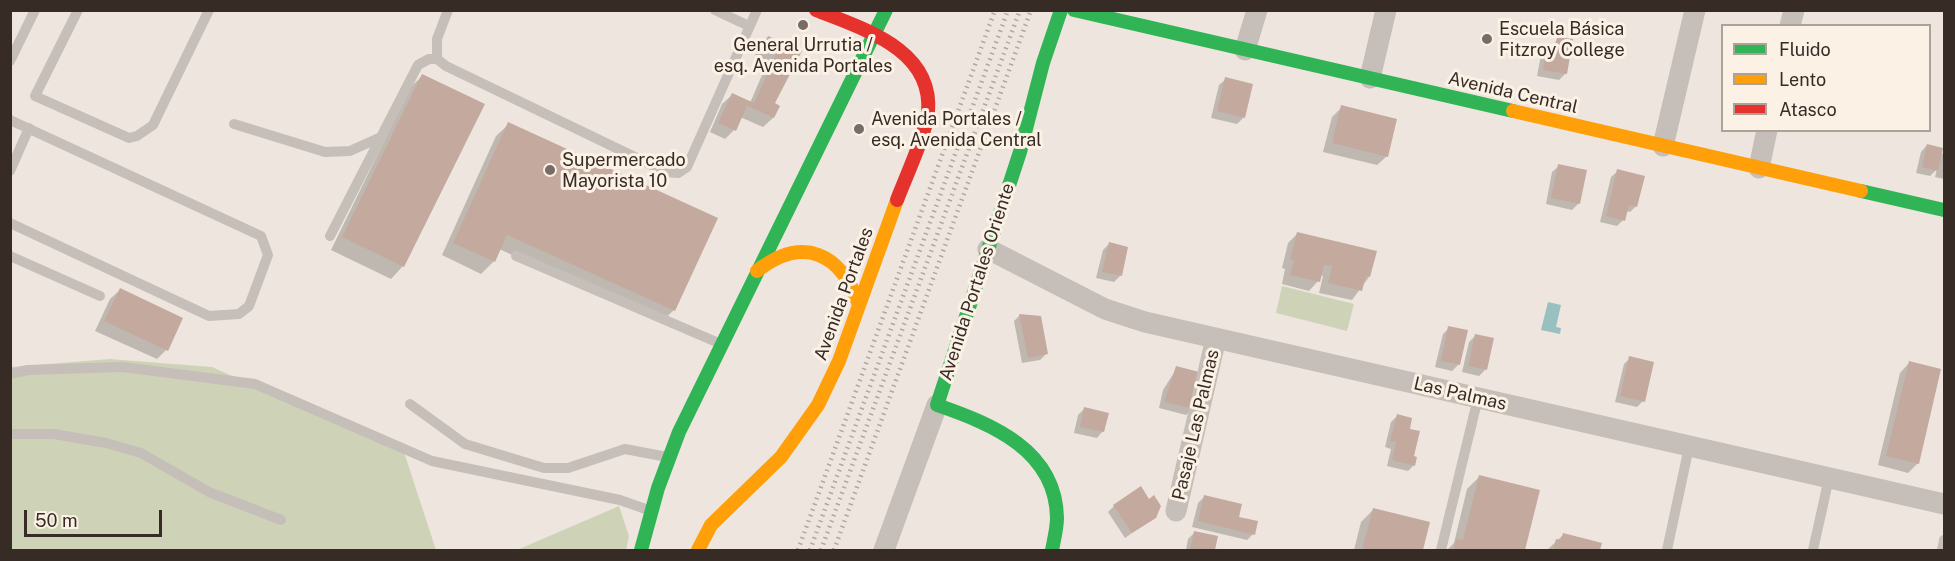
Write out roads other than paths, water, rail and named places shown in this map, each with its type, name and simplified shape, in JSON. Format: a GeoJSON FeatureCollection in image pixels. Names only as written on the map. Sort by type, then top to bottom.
{"type":"FeatureCollection","features":[{"type":"Feature","properties":{"kind":"street","name":"Avenida Portales"},"geometry":{"type":"LineString","coordinates":[[698,550],[714,518],[768,471],[809,420],[831,379],[925,127],[929,101],[924,77],[913,59],[873,35],[816,10]]}},
{"type":"Feature","properties":{"kind":"street"},"geometry":{"type":"LineString","coordinates":[[641,550],[669,457],[721,344],[886,10]]}},
{"type":"Feature","properties":{"kind":"street","name":"Avenida Portales Oriente"},"geometry":{"type":"LineString","coordinates":[[884,550],[937,405],[988,249],[1061,10]]}},
{"type":"Feature","properties":{"kind":"street","name":"Avenida Central"},"geometry":{"type":"LineString","coordinates":[[1074,10],[1944,210]]}},
{"type":"Feature","properties":{"kind":"street"},"geometry":{"type":"LineString","coordinates":[[1245,50],[1257,10]]}},
{"type":"Feature","properties":{"kind":"street"},"geometry":{"type":"LineString","coordinates":[[1370,78],[1386,10]]}},
{"type":"Feature","properties":{"kind":"street"},"geometry":{"type":"LineString","coordinates":[[1663,146],[1695,10]]}},
{"type":"Feature","properties":{"kind":"street"},"geometry":{"type":"LineString","coordinates":[[1759,168],[1767,132]]}},
{"type":"Feature","properties":{"kind":"street","name":"Las Palmas"},"geometry":{"type":"LineString","coordinates":[[988,249],[1106,309],[1145,322],[1944,504]]}},
{"type":"Feature","properties":{"kind":"street"},"geometry":{"type":"LineString","coordinates":[[757,271],[765,263],[784,253],[814,253],[834,262],[843,271],[851,281],[859,305]]}},
{"type":"Feature","properties":{"kind":"street","name":"Pasaje Las Palmas"},"geometry":{"type":"LineString","coordinates":[[1176,511],[1216,338]]}},
{"type":"Feature","properties":{"kind":"street"},"geometry":{"type":"LineString","coordinates":[[937,405],[1007,433],[1032,452],[1041,465],[1055,503],[1056,531],[1052,550]]}},
{"type":"Feature","properties":{"kind":"lane"},"geometry":{"type":"LineString","coordinates":[[10,61],[35,10]]}},
{"type":"Feature","properties":{"kind":"lane"},"geometry":{"type":"LineString","coordinates":[[78,10],[35,96],[129,138],[137,136],[153,124],[209,10]]}},
{"type":"Feature","properties":{"kind":"lane"},"geometry":{"type":"LineString","coordinates":[[437,59],[437,39],[448,10]]}},
{"type":"Feature","properties":{"kind":"lane"},"geometry":{"type":"LineString","coordinates":[[715,10],[749,26]]}},
{"type":"Feature","properties":{"kind":"lane"},"geometry":{"type":"LineString","coordinates":[[330,236],[418,65],[429,59],[437,59],[446,66],[656,167],[678,173],[687,167],[757,10]]}},
{"type":"Feature","properties":{"kind":"lane"},"geometry":{"type":"LineString","coordinates":[[10,120],[261,236],[268,255],[249,306],[239,314],[209,316],[10,223]]}},
{"type":"Feature","properties":{"kind":"lane"},"geometry":{"type":"LineString","coordinates":[[234,124],[325,152],[350,151],[381,137]]}},
{"type":"Feature","properties":{"kind":"lane"},"geometry":{"type":"LineString","coordinates":[[10,171],[29,129]]}},
{"type":"Feature","properties":{"kind":"lane"},"geometry":{"type":"LineString","coordinates":[[10,256],[100,296]]}},
{"type":"Feature","properties":{"kind":"lane"},"geometry":{"type":"LineString","coordinates":[[516,256],[721,344]]}},
{"type":"Feature","properties":{"kind":"lane"},"geometry":{"type":"LineString","coordinates":[[10,374],[28,370],[123,367],[255,384],[432,461],[620,500],[651,511]]}},
{"type":"Feature","properties":{"kind":"lane"},"geometry":{"type":"LineString","coordinates":[[1441,550],[1478,398]]}},
{"type":"Feature","properties":{"kind":"lane"},"geometry":{"type":"LineString","coordinates":[[410,404],[465,444],[544,468],[568,468],[625,448],[669,457]]}},
{"type":"Feature","properties":{"kind":"lane"},"geometry":{"type":"LineString","coordinates":[[10,434],[54,434],[105,443],[141,453],[209,492],[281,520]]}},
{"type":"Feature","properties":{"kind":"lane"},"geometry":{"type":"LineString","coordinates":[[1667,550],[1689,447]]}},
{"type":"Feature","properties":{"kind":"lane"},"geometry":{"type":"LineString","coordinates":[[1813,550],[1828,478]]}},
{"type":"Feature","properties":{"kind":"lane"},"geometry":{"type":"LineString","coordinates":[[1942,550],[1944,540]]}},
{"type":"Feature","properties":{"kind":"water"},"geometry":{"type":"Polygon","coordinates":[[[1548,302],[1561,305],[1556,327],[1561,328],[1560,334],[1541,330],[1548,302]]]}},
{"type":"Feature","properties":{"kind":"railway"},"geometry":{"type":"LineString","coordinates":[[798,550],[995,10]]}},
{"type":"Feature","properties":{"kind":"railway"},"geometry":{"type":"LineString","coordinates":[[810,550],[1008,10]]}},
{"type":"Feature","properties":{"kind":"railway"},"geometry":{"type":"LineString","coordinates":[[821,550],[1020,10]]}},
{"type":"Feature","properties":{"kind":"railway"},"geometry":{"type":"LineString","coordinates":[[834,550],[1031,10]]}},
{"type":"Feature","properties":{"kind":"place","name":"General Urrutia / esq. Avenida Portales"},"geometry":{"type":"Point","coordinates":[803,25]}},
{"type":"Feature","properties":{"kind":"place","name":"Escuela Básica Fitzroy College"},"geometry":{"type":"Point","coordinates":[1487,39]}},
{"type":"Feature","properties":{"kind":"place","name":"Avenida Portales / esq. Avenida Central"},"geometry":{"type":"Point","coordinates":[859,129]}},
{"type":"Feature","properties":{"kind":"place","name":"Supermercado Mayorista 10"},"geometry":{"type":"Point","coordinates":[550,170]}}]}
